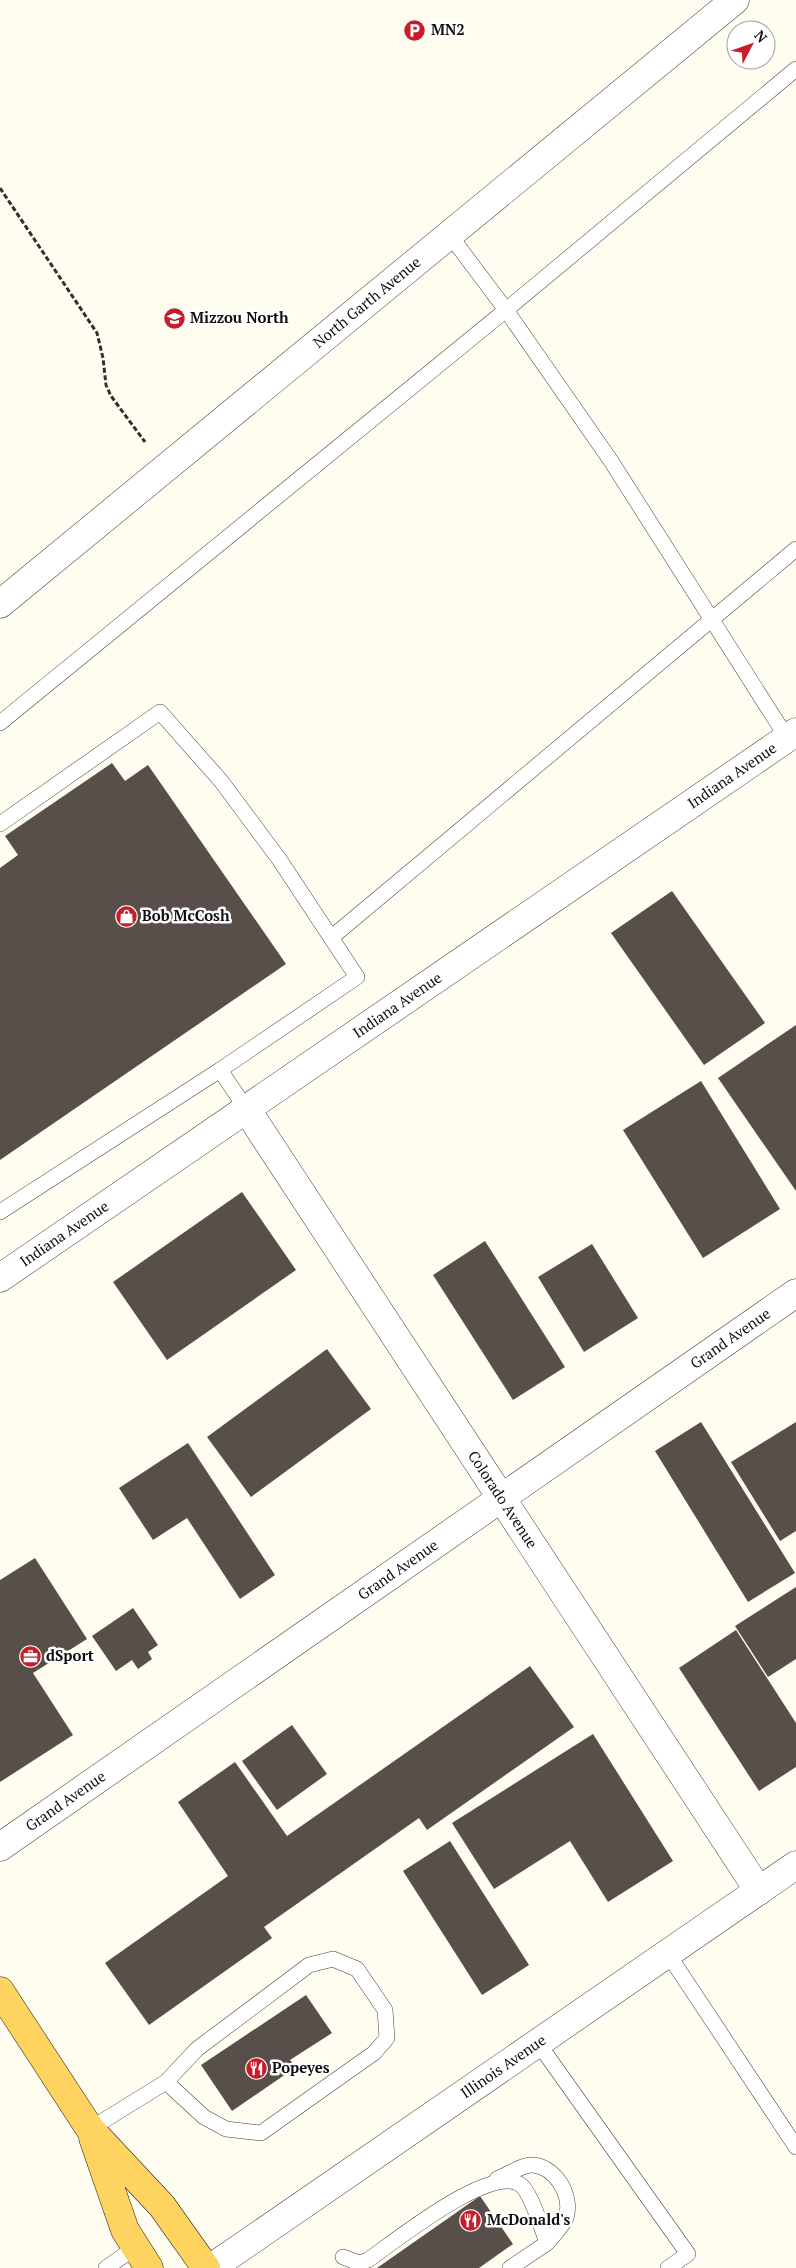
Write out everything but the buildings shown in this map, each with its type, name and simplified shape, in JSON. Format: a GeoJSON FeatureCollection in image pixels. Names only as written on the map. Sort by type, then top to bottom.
{"type":"FeatureCollection","features":[{"type":"Feature","properties":{"kind":"main road"},"geometry":{"type":"LineString","coordinates":[[0,1991],[90,2129],[162,2206],[206,2268]]}},
{"type":"Feature","properties":{"kind":"main road"},"geometry":{"type":"LineString","coordinates":[[90,2129],[125,2230],[142,2257]]}},
{"type":"Feature","properties":{"kind":"street","name":"North Garth Avenue"},"geometry":{"type":"LineString","coordinates":[[0,604],[735,0]]}},
{"type":"Feature","properties":{"kind":"street","name":"Indiana Avenue"},"geometry":{"type":"LineString","coordinates":[[0,1278],[791,735]]}},
{"type":"Feature","properties":{"kind":"street","name":"Colorado Avenue"},"geometry":{"type":"LineString","coordinates":[[247,1110],[759,1891]]}},
{"type":"Feature","properties":{"kind":"street","name":"Grand Avenue"},"geometry":{"type":"LineString","coordinates":[[0,1847],[796,1293]]}},
{"type":"Feature","properties":{"kind":"street","name":"Illinois Avenue"},"geometry":{"type":"LineString","coordinates":[[211,2268],[796,1864]]}},
{"type":"Feature","properties":{"kind":"lane"},"geometry":{"type":"LineString","coordinates":[[0,723],[506,310],[796,69]]}},
{"type":"Feature","properties":{"kind":"lane"},"geometry":{"type":"LineString","coordinates":[[449,234],[506,310],[611,461],[711,620],[791,735]]}},
{"type":"Feature","properties":{"kind":"lane"},"geometry":{"type":"LineString","coordinates":[[332,937],[796,550]]}},
{"type":"Feature","properties":{"kind":"lane"},"geometry":{"type":"LineString","coordinates":[[0,824],[160,712],[221,781],[332,937],[357,977],[220,1070],[0,1212]]}},
{"type":"Feature","properties":{"kind":"lane"},"geometry":{"type":"LineString","coordinates":[[220,1070],[247,1110]]}},
{"type":"Feature","properties":{"kind":"lane"},"geometry":{"type":"LineString","coordinates":[[668,1954],[796,2146]]}},
{"type":"Feature","properties":{"kind":"lane"},"geometry":{"type":"LineString","coordinates":[[90,2129],[166,2082],[197,2049],[309,1965],[332,1959],[357,1969],[385,2010],[388,2038],[374,2053],[261,2133],[226,2129],[204,2117],[166,2082]]}},
{"type":"Feature","properties":{"kind":"lane"},"geometry":{"type":"LineString","coordinates":[[538,2043],[688,2254],[668,2268]]}},
{"type":"Feature","properties":{"kind":"lane"},"geometry":{"type":"LineString","coordinates":[[343,2257],[359,2263],[368,2260],[452,2203],[489,2183],[531,2165],[548,2168],[557,2177],[568,2206],[561,2227],[547,2243],[510,2268]]}},
{"type":"Feature","properties":{"kind":"lane"},"geometry":{"type":"LineString","coordinates":[[489,2183],[511,2181],[522,2186],[537,2214],[547,2243]]}},
{"type":"Feature","properties":{"kind":"lane"},"geometry":{"type":"LineString","coordinates":[[106,2268],[142,2257]]}},
{"type":"Feature","properties":{"kind":"path"},"geometry":{"type":"LineString","coordinates":[[0,188],[96,333],[103,358],[106,385],[111,396],[145,442]]}},
{"type":"Feature","properties":{"kind":"place","name":"MN2"},"geometry":{"type":"Point","coordinates":[415,30]}},
{"type":"Feature","properties":{"kind":"place","name":"Mizzou North"},"geometry":{"type":"Point","coordinates":[174,318]}},
{"type":"Feature","properties":{"kind":"place","name":"Bob McCosh"},"geometry":{"type":"Point","coordinates":[126,916]}},
{"type":"Feature","properties":{"kind":"place","name":"dSport"},"geometry":{"type":"Point","coordinates":[30,1656]}},
{"type":"Feature","properties":{"kind":"place","name":"Popeyes"},"geometry":{"type":"Point","coordinates":[256,2068]}},
{"type":"Feature","properties":{"kind":"place","name":"McDonald's"},"geometry":{"type":"Point","coordinates":[471,2220]}}]}
